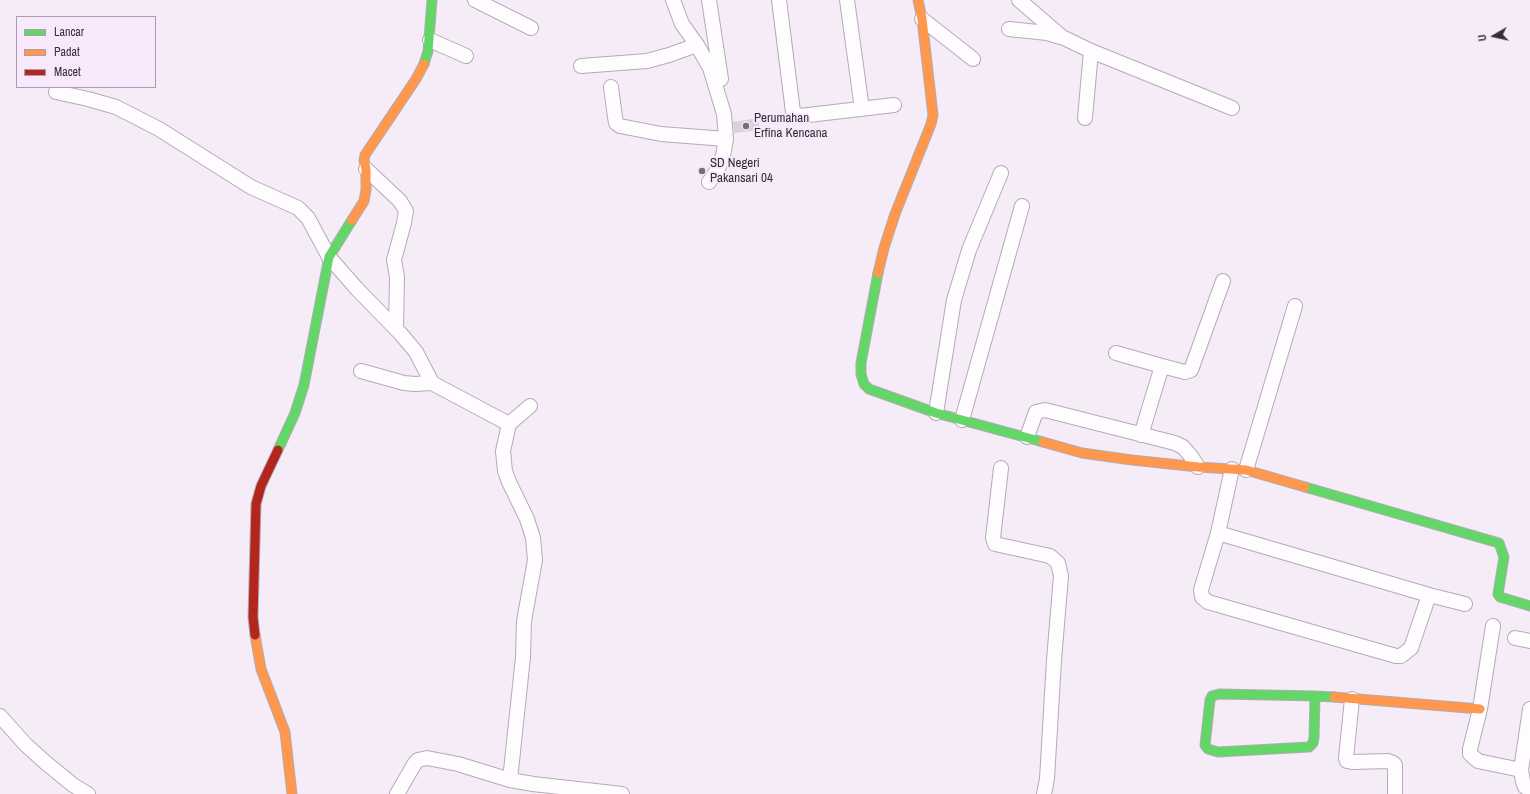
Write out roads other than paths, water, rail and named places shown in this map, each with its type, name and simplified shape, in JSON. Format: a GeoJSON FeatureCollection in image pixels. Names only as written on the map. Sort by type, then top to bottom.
{"type":"FeatureCollection","features":[{"type":"Feature","properties":{"kind":"street"},"geometry":{"type":"LineString","coordinates":[[292,794],[285,732],[281,718],[261,669],[256,643],[253,617],[256,504],[261,486],[295,413],[304,385],[329,257],[362,205],[366,190],[366,169],[364,160],[374,140],[416,79],[423,66],[430,40],[432,0]]}},
{"type":"Feature","properties":{"kind":"street"},"geometry":{"type":"LineString","coordinates":[[476,0],[531,28]]}},
{"type":"Feature","properties":{"kind":"street"},"geometry":{"type":"LineString","coordinates":[[673,0],[682,24],[697,44],[710,68],[724,114],[729,138]]}},
{"type":"Feature","properties":{"kind":"street"},"geometry":{"type":"LineString","coordinates":[[709,0],[729,138],[718,169],[710,182]]}},
{"type":"Feature","properties":{"kind":"street"},"geometry":{"type":"LineString","coordinates":[[779,0],[794,112],[800,116],[894,105]]}},
{"type":"Feature","properties":{"kind":"street"},"geometry":{"type":"LineString","coordinates":[[848,0],[862,109]]}},
{"type":"Feature","properties":{"kind":"street"},"geometry":{"type":"LineString","coordinates":[[918,0],[922,19],[933,115],[931,124],[895,214],[884,248],[861,363],[861,374],[864,384],[869,389],[936,413],[1082,453],[1198,467],[1239,469],[1392,511],[1498,544],[1504,557],[1498,594],[1504,599],[1530,606]]}},
{"type":"Feature","properties":{"kind":"street"},"geometry":{"type":"LineString","coordinates":[[1019,0],[1062,37]]}},
{"type":"Feature","properties":{"kind":"street"},"geometry":{"type":"LineString","coordinates":[[922,19],[972,59]]}},
{"type":"Feature","properties":{"kind":"street"},"geometry":{"type":"LineString","coordinates":[[1009,29],[1047,33],[1062,37],[1091,51],[1232,108]]}},
{"type":"Feature","properties":{"kind":"street"},"geometry":{"type":"LineString","coordinates":[[430,40],[466,56]]}},
{"type":"Feature","properties":{"kind":"street"},"geometry":{"type":"LineString","coordinates":[[581,66],[647,61],[669,56],[697,44]]}},
{"type":"Feature","properties":{"kind":"street"},"geometry":{"type":"LineString","coordinates":[[1085,118],[1091,51]]}},
{"type":"Feature","properties":{"kind":"street"},"geometry":{"type":"LineString","coordinates":[[611,87],[616,122],[620,126],[661,134],[729,138]]}},
{"type":"Feature","properties":{"kind":"street"},"geometry":{"type":"LineString","coordinates":[[56,92],[116,107],[159,129],[251,186],[298,208],[308,218],[329,257],[416,352],[432,383]]}},
{"type":"Feature","properties":{"kind":"street"},"geometry":{"type":"LineString","coordinates":[[366,169],[400,201],[405,207],[406,211],[394,260],[397,277],[396,329]]}},
{"type":"Feature","properties":{"kind":"street"},"geometry":{"type":"LineString","coordinates":[[936,413],[954,300],[969,250],[1001,173]]}},
{"type":"Feature","properties":{"kind":"street"},"geometry":{"type":"LineString","coordinates":[[962,420],[1022,206]]}},
{"type":"Feature","properties":{"kind":"street"},"geometry":{"type":"LineString","coordinates":[[1116,353],[1185,372],[1191,370],[1223,281]]}},
{"type":"Feature","properties":{"kind":"street"},"geometry":{"type":"LineString","coordinates":[[1295,306],[1218,533],[1201,590],[1202,597],[1208,602],[1217,606],[1396,656],[1401,656],[1410,648],[1429,595]]}},
{"type":"Feature","properties":{"kind":"street"},"geometry":{"type":"LineString","coordinates":[[1141,435],[1162,366]]}},
{"type":"Feature","properties":{"kind":"street"},"geometry":{"type":"LineString","coordinates":[[361,371],[404,383],[432,383],[509,424]]}},
{"type":"Feature","properties":{"kind":"street"},"geometry":{"type":"LineString","coordinates":[[510,780],[523,657],[524,621],[535,560],[533,538],[529,525],[505,471],[503,451],[509,424],[530,406]]}},
{"type":"Feature","properties":{"kind":"street"},"geometry":{"type":"LineString","coordinates":[[1027,438],[1036,412],[1045,410],[1175,443],[1190,455],[1198,467]]}},
{"type":"Feature","properties":{"kind":"street"},"geometry":{"type":"LineString","coordinates":[[1001,468],[993,538],[995,544],[1050,556],[1058,563],[1061,576],[1044,794]]}},
{"type":"Feature","properties":{"kind":"street"},"geometry":{"type":"LineString","coordinates":[[1218,533],[1464,604]]}},
{"type":"Feature","properties":{"kind":"street"},"geometry":{"type":"LineString","coordinates":[[1494,626],[1480,709],[1470,754],[1478,761],[1521,770]]}},
{"type":"Feature","properties":{"kind":"street"},"geometry":{"type":"LineString","coordinates":[[1515,638],[1530,641]]}},
{"type":"Feature","properties":{"kind":"street"},"geometry":{"type":"LineString","coordinates":[[1314,696],[1314,738],[1313,744],[1309,747],[1218,752],[1208,749],[1205,745],[1210,700],[1215,694],[1314,696],[1480,709]]}},
{"type":"Feature","properties":{"kind":"street"},"geometry":{"type":"LineString","coordinates":[[1352,699],[1346,758],[1347,761],[1388,761],[1393,763],[1395,765],[1395,794]]}},
{"type":"Feature","properties":{"kind":"street"},"geometry":{"type":"LineString","coordinates":[[1530,709],[1521,770],[1525,787],[1530,789]]}},
{"type":"Feature","properties":{"kind":"street"},"geometry":{"type":"LineString","coordinates":[[0,716],[41,759],[73,785],[88,794]]}},
{"type":"Feature","properties":{"kind":"street"},"geometry":{"type":"LineString","coordinates":[[397,794],[415,763],[418,760],[427,758],[458,764],[510,780],[622,794]]}},
{"type":"Feature","properties":{"kind":"place","name":"Perumahan Erfina Kencana"},"geometry":{"type":"Point","coordinates":[746,126]}},
{"type":"Feature","properties":{"kind":"place","name":"SD Negeri Pakansari 04"},"geometry":{"type":"Point","coordinates":[702,171]}}]}
